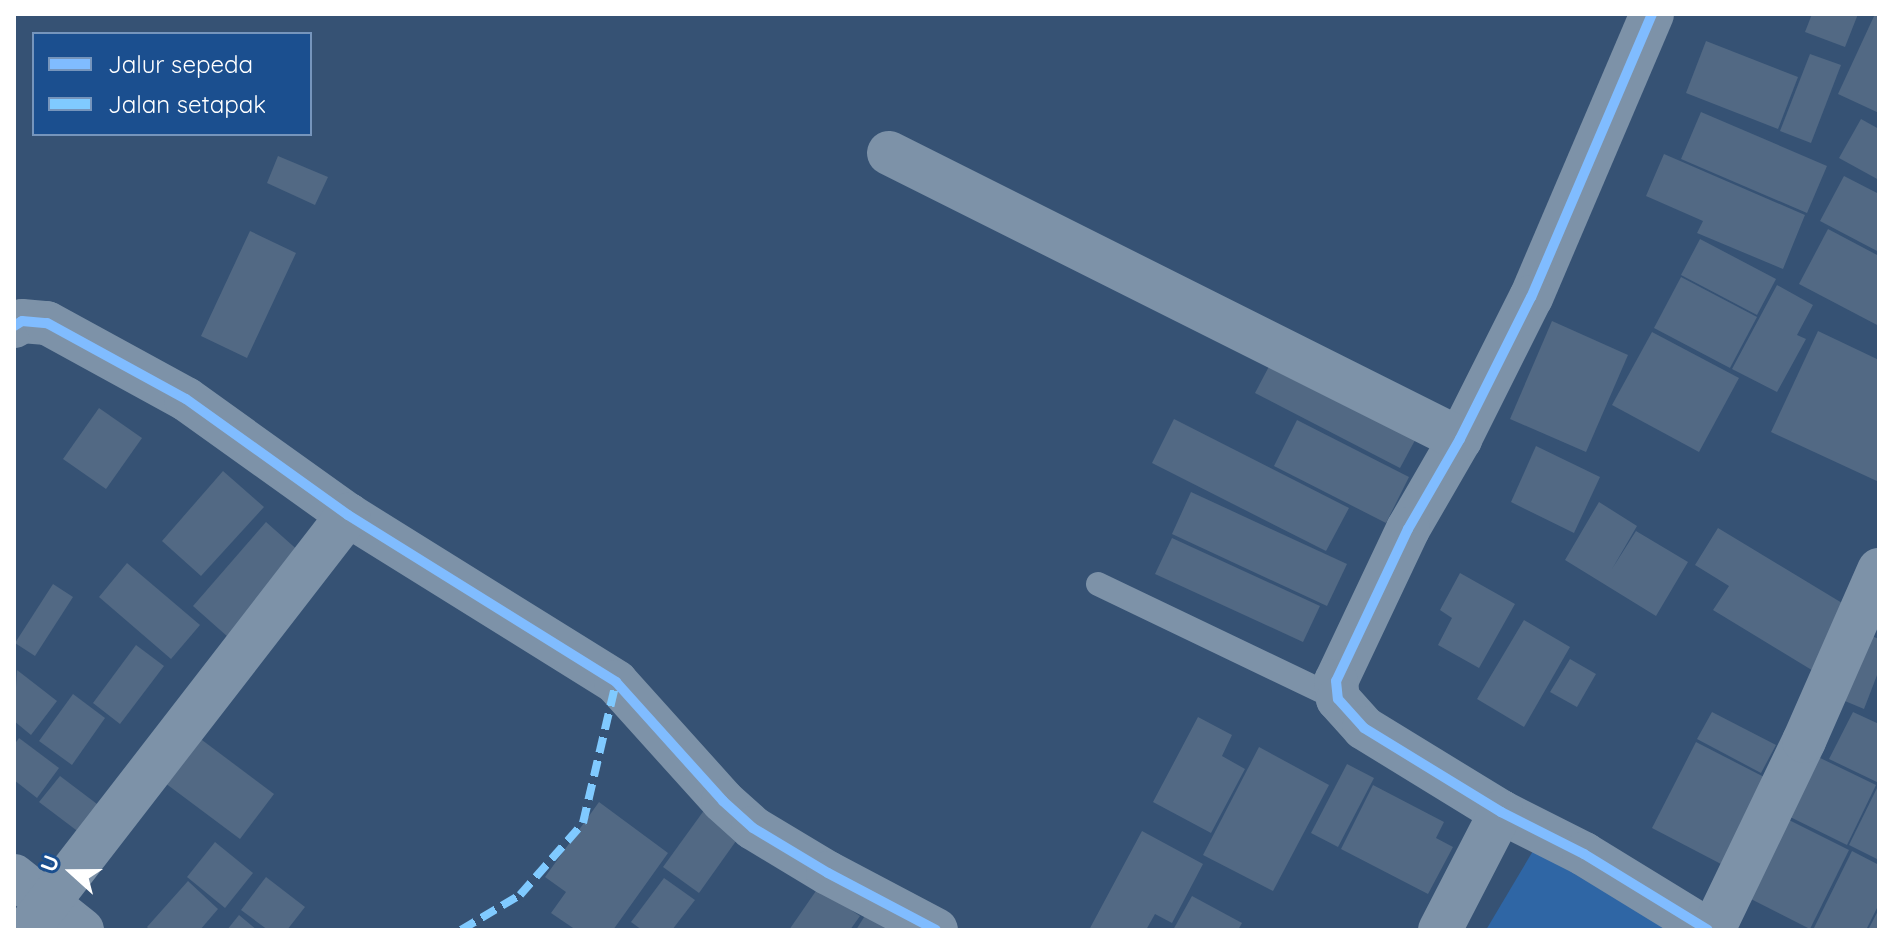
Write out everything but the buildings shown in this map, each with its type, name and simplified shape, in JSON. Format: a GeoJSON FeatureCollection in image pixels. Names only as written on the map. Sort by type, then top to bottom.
{"type":"FeatureCollection","features":[{"type":"Feature","properties":{"kind":"street"},"geometry":{"type":"LineString","coordinates":[[1652,14],[1531,297],[1460,439],[1408,529],[1342,662],[1336,681],[1338,699],[1364,728],[1501,812],[1584,854],[1710,930],[1804,741],[1879,570]]}},
{"type":"Feature","properties":{"kind":"street"},"geometry":{"type":"LineString","coordinates":[[889,153],[1460,439]]}},
{"type":"Feature","properties":{"kind":"street"},"geometry":{"type":"LineString","coordinates":[[14,326],[22,321],[47,323],[186,399],[348,515],[616,682],[723,801],[753,828],[828,873],[936,930]]}},
{"type":"Feature","properties":{"kind":"street"},"geometry":{"type":"LineString","coordinates":[[82,930],[30,902],[348,515]]}},
{"type":"Feature","properties":{"kind":"street"},"geometry":{"type":"LineString","coordinates":[[1440,930],[1501,812]]}},
{"type":"Feature","properties":{"kind":"lane"},"geometry":{"type":"LineString","coordinates":[[1098,584],[1338,699]]}},
{"type":"Feature","properties":{"kind":"shaded area"},"geometry":{"type":"Polygon","coordinates":[[[1543,834],[1708,930],[1486,930],[1543,834]]]}},
{"type":"Feature","properties":{"kind":"marked path"},"geometry":{"type":"LineString","coordinates":[[461,930],[520,895],[583,823],[616,682]]}},
{"type":"Feature","properties":{"kind":"cycle path"},"geometry":{"type":"LineString","coordinates":[[1652,14],[1531,297],[1460,439],[1408,529],[1336,681],[1338,699],[1364,728],[1501,812],[1584,854],[1708,930]]}},
{"type":"Feature","properties":{"kind":"cycle path"},"geometry":{"type":"LineString","coordinates":[[14,326],[22,321],[47,323],[186,399],[348,515],[616,682],[723,801],[753,828],[828,873],[936,930]]}}]}
